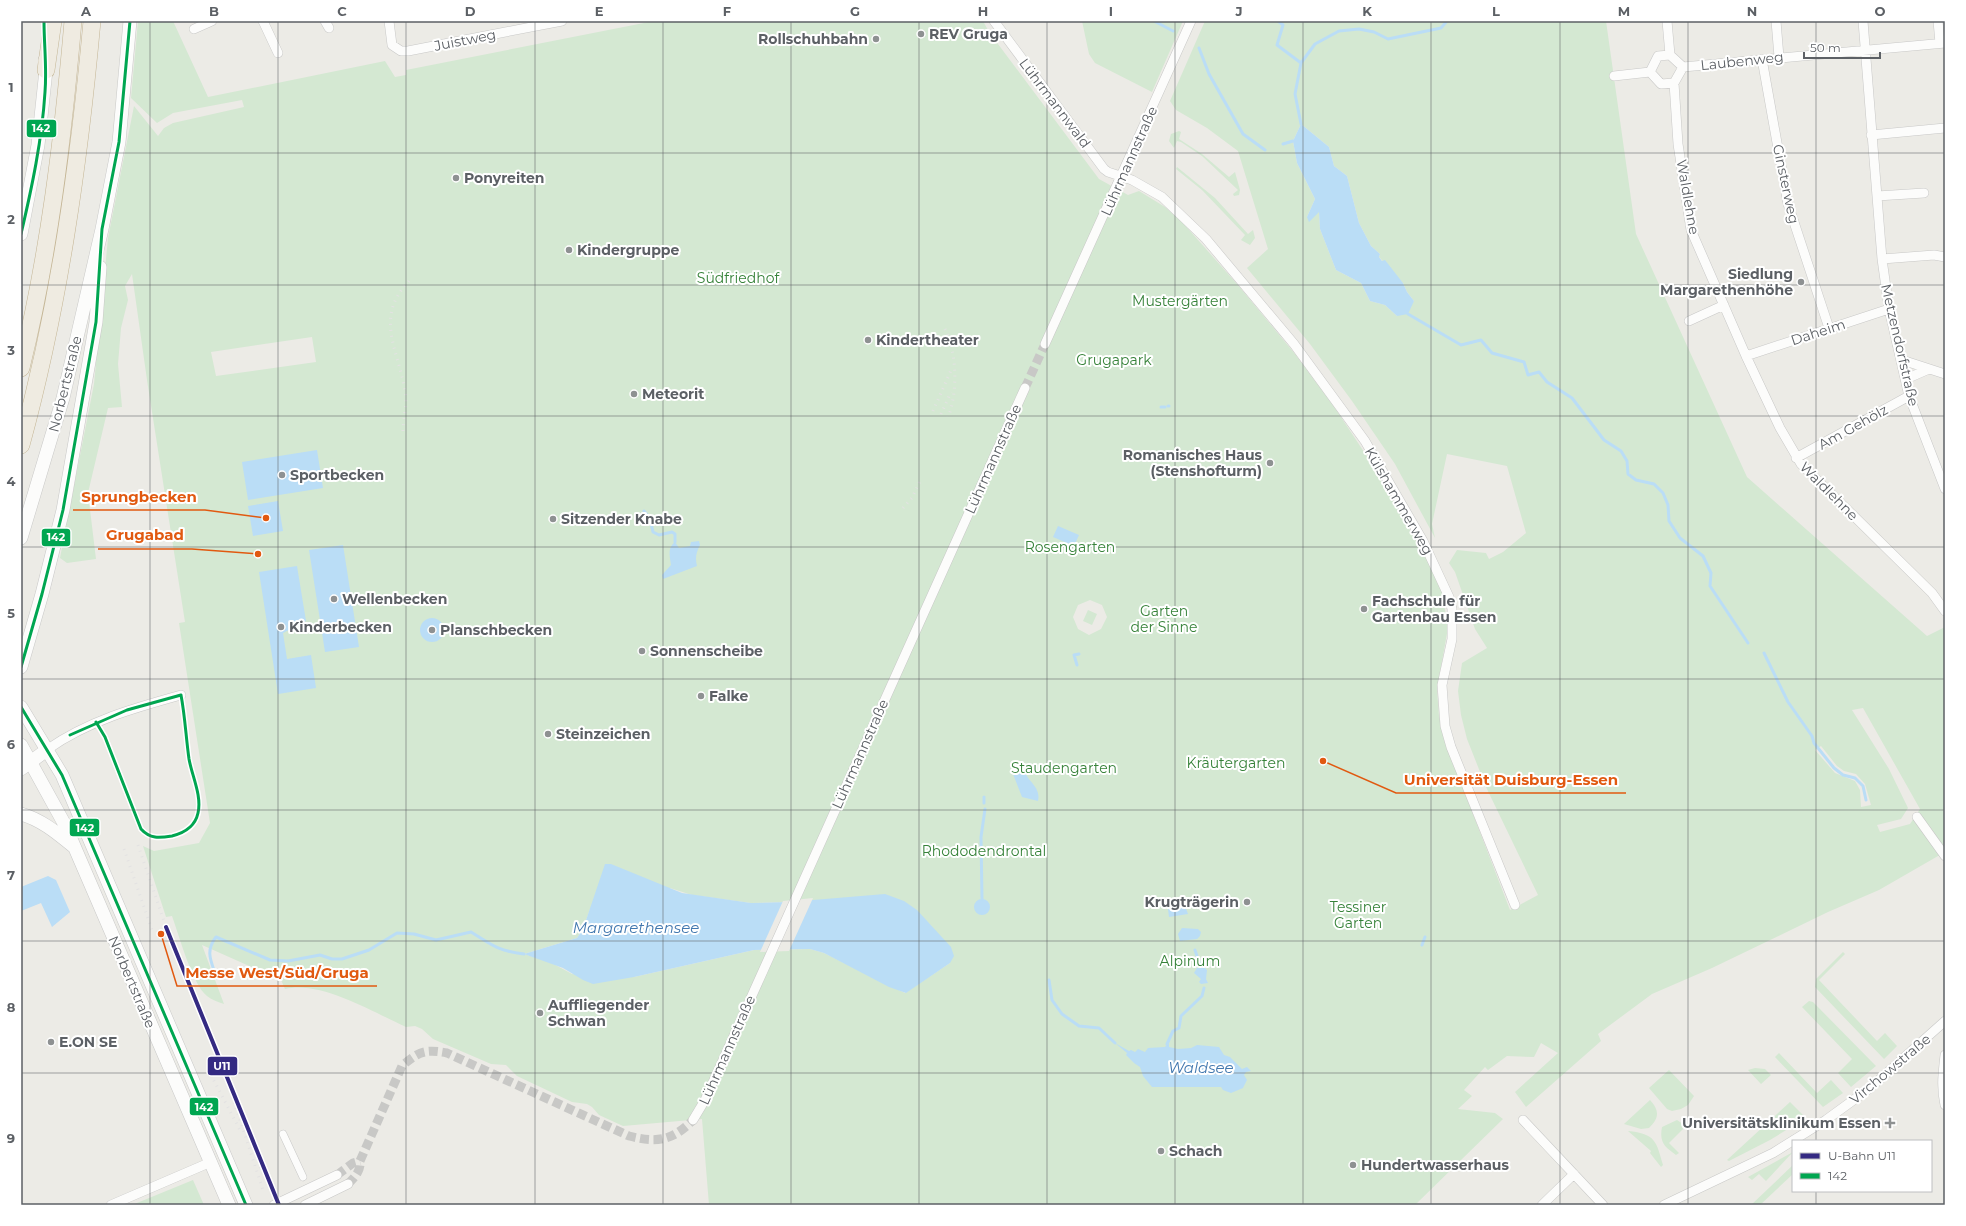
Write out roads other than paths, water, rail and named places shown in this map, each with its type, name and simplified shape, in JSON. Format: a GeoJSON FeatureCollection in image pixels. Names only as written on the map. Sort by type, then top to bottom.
{"type":"FeatureCollection","features":[{"type":"Feature","properties":{"kind":"highway"},"geometry":{"type":"LineString","coordinates":[[46,70],[53,21]]}},
{"type":"Feature","properties":{"kind":"highway"},"geometry":{"type":"LineString","coordinates":[[21,368],[50,224],[63,128],[73,21]]}},
{"type":"Feature","properties":{"kind":"highway"},"geometry":{"type":"LineString","coordinates":[[21,445],[42,359],[58,277],[75,175],[92,21]]}},
{"type":"Feature","properties":{"kind":"main road"},"geometry":{"type":"LineString","coordinates":[[21,234],[38,145],[46,70],[44,21]]}},
{"type":"Feature","properties":{"kind":"main road","name":"Norbertstraße"},"geometry":{"type":"LineString","coordinates":[[21,538],[63,398],[102,229],[119,142],[130,21]]}},
{"type":"Feature","properties":{"kind":"main road","name":"Norbertstraße"},"geometry":{"type":"LineString","coordinates":[[21,667],[42,594],[63,510],[96,322],[102,229]]}},
{"type":"Feature","properties":{"kind":"main road","name":"Norbertstraße"},"geometry":{"type":"LineString","coordinates":[[21,707],[48,749],[62,775],[246,1205]]}},
{"type":"Feature","properties":{"kind":"main road","name":"Norbertstraße"},"geometry":{"type":"LineString","coordinates":[[21,746],[26,765],[58,811],[229,1205]]}},
{"type":"Feature","properties":{"kind":"main road"},"geometry":{"type":"LineString","coordinates":[[26,765],[48,749]]}},
{"type":"Feature","properties":{"kind":"main road"},"geometry":{"type":"LineString","coordinates":[[21,814],[32,817],[50,827],[74,847]]}},
{"type":"Feature","properties":{"kind":"street"},"geometry":{"type":"LineString","coordinates":[[194,29],[212,21]]}},
{"type":"Feature","properties":{"kind":"street"},"geometry":{"type":"LineString","coordinates":[[263,21],[278,53]]}},
{"type":"Feature","properties":{"kind":"street","name":"Juistweg"},"geometry":{"type":"LineString","coordinates":[[389,21],[392,44],[401,51],[408,51],[541,23],[562,21]]}},
{"type":"Feature","properties":{"kind":"street","name":"Lührmannwald"},"geometry":{"type":"LineString","coordinates":[[994,21],[1104,169],[1108,172],[1122,176]]}},
{"type":"Feature","properties":{"kind":"street","name":"Lührmannstraße"},"geometry":{"type":"LineString","coordinates":[[1045,344],[1192,21]]}},
{"type":"Feature","properties":{"kind":"street"},"geometry":{"type":"LineString","coordinates":[[1650,72],[1661,84],[1674,83],[1683,67],[1670,55],[1667,21]]}},
{"type":"Feature","properties":{"kind":"street"},"geometry":{"type":"LineString","coordinates":[[1776,21],[1779,57]]}},
{"type":"Feature","properties":{"kind":"street","name":"Metzendorfstraße"},"geometry":{"type":"LineString","coordinates":[[1863,21],[1882,259],[1890,309],[1909,396],[1945,489]]}},
{"type":"Feature","properties":{"kind":"street"},"geometry":{"type":"LineString","coordinates":[[1938,21],[1942,43]]}},
{"type":"Feature","properties":{"kind":"street","name":"Laubenweg"},"geometry":{"type":"LineString","coordinates":[[1683,67],[1942,43]]}},
{"type":"Feature","properties":{"kind":"street"},"geometry":{"type":"LineString","coordinates":[[1650,72],[1658,56],[1670,55]]}},
{"type":"Feature","properties":{"kind":"street","name":"Ginsterweg"},"geometry":{"type":"LineString","coordinates":[[1762,59],[1788,204],[1829,328]]}},
{"type":"Feature","properties":{"kind":"street"},"geometry":{"type":"LineString","coordinates":[[1614,76],[1650,72]]}},
{"type":"Feature","properties":{"kind":"street","name":"Waldlehne"},"geometry":{"type":"LineString","coordinates":[[1674,83],[1678,144],[1691,230],[1746,356],[1780,428],[1796,458],[1932,593],[1945,611]]}},
{"type":"Feature","properties":{"kind":"street"},"geometry":{"type":"LineString","coordinates":[[1871,135],[1945,128]]}},
{"type":"Feature","properties":{"kind":"street","name":"Külshammerweg"},"geometry":{"type":"LineString","coordinates":[[1122,176],[1150,189],[1171,204],[1206,239],[1244,282],[1294,344],[1365,441],[1423,541],[1446,587],[1452,609],[1452,639],[1442,685],[1443,714],[1448,739],[1515,905]]}},
{"type":"Feature","properties":{"kind":"street"},"geometry":{"type":"LineString","coordinates":[[1877,196],[1924,192]]}},
{"type":"Feature","properties":{"kind":"street"},"geometry":{"type":"LineString","coordinates":[[1882,259],[1934,255],[1945,257]]}},
{"type":"Feature","properties":{"kind":"street"},"geometry":{"type":"LineString","coordinates":[[1689,321],[1724,305]]}},
{"type":"Feature","properties":{"kind":"street","name":"Daheim"},"geometry":{"type":"LineString","coordinates":[[1746,356],[1890,309]]}},
{"type":"Feature","properties":{"kind":"street"},"geometry":{"type":"LineString","coordinates":[[1902,360],[1945,374]]}},
{"type":"Feature","properties":{"kind":"street"},"geometry":{"type":"LineString","coordinates":[[1906,379],[1930,369]]}},
{"type":"Feature","properties":{"kind":"street","name":"Lührmannstraße"},"geometry":{"type":"LineString","coordinates":[[693,1120],[705,1100],[1025,388]]}},
{"type":"Feature","properties":{"kind":"street","name":"Am Gehölz"},"geometry":{"type":"LineString","coordinates":[[1796,458],[1909,396]]}},
{"type":"Feature","properties":{"kind":"street"},"geometry":{"type":"LineString","coordinates":[[48,749],[77,731],[109,717],[127,710],[181,695]]}},
{"type":"Feature","properties":{"kind":"street"},"geometry":{"type":"LineString","coordinates":[[1917,816],[1945,856]]}},
{"type":"Feature","properties":{"kind":"street","name":"Virchowstraße"},"geometry":{"type":"LineString","coordinates":[[1794,1140],[1826,1120],[1870,1088],[1945,1021]]}},
{"type":"Feature","properties":{"kind":"street"},"geometry":{"type":"LineString","coordinates":[[1945,1054],[1942,1077],[1942,1093],[1945,1105]]}},
{"type":"Feature","properties":{"kind":"street"},"geometry":{"type":"LineString","coordinates":[[1523,1120],[1603,1205]]}},
{"type":"Feature","properties":{"kind":"street"},"geometry":{"type":"LineString","coordinates":[[283,1134],[303,1177]]}},
{"type":"Feature","properties":{"kind":"street","name":"Virchowstraße"},"geometry":{"type":"LineString","coordinates":[[1664,1205],[1773,1153],[1792,1141]]}},
{"type":"Feature","properties":{"kind":"street"},"geometry":{"type":"LineString","coordinates":[[111,1205],[211,1162]]}},
{"type":"Feature","properties":{"kind":"street"},"geometry":{"type":"LineString","coordinates":[[1542,1205],[1574,1174]]}},
{"type":"Feature","properties":{"kind":"street"},"geometry":{"type":"LineString","coordinates":[[274,1205],[337,1175]]}},
{"type":"Feature","properties":{"kind":"street"},"geometry":{"type":"LineString","coordinates":[[305,1205],[348,1184]]}},
{"type":"Feature","properties":{"kind":"water"},"geometry":{"type":"Polygon","coordinates":[[[1301,124],[1329,147],[1334,166],[1347,176],[1359,223],[1371,246],[1380,254],[1379,257],[1382,261],[1385,260],[1403,283],[1407,292],[1414,301],[1408,314],[1397,316],[1385,305],[1370,301],[1361,283],[1336,270],[1320,229],[1319,212],[1309,222],[1307,217],[1315,199],[1297,163],[1293,141],[1301,124]]]}},
{"type":"Feature","properties":{"kind":"water","name":"Sportbecken"},"geometry":{"type":"Polygon","coordinates":[[[317,450],[323,488],[248,500],[242,462],[317,450]]]}},
{"type":"Feature","properties":{"kind":"water"},"geometry":{"type":"Polygon","coordinates":[[[278,501],[283,531],[253,536],[248,506],[278,501]]]}},
{"type":"Feature","properties":{"kind":"water"},"geometry":{"type":"Polygon","coordinates":[[[1058,526],[1079,535],[1074,546],[1053,537],[1058,526]]]}},
{"type":"Feature","properties":{"kind":"water"},"geometry":{"type":"Polygon","coordinates":[[[699,541],[700,545],[696,558],[697,566],[663,579],[662,575],[671,565],[670,553],[672,544],[675,542],[679,548],[690,546],[691,542],[699,541]]]}},
{"type":"Feature","properties":{"kind":"water","name":"Wellenbecken"},"geometry":{"type":"Polygon","coordinates":[[[343,545],[359,647],[325,652],[309,550],[343,545]]]}},
{"type":"Feature","properties":{"kind":"water","name":"Kinderbecken"},"geometry":{"type":"Polygon","coordinates":[[[297,566],[306,621],[283,633],[287,659],[311,655],[316,688],[278,694],[259,572],[297,566]]]}},
{"type":"Feature","properties":{"kind":"water","name":"Planschbecken"},"geometry":{"type":"Polygon","coordinates":[[[432,618],[441,621],[444,630],[441,639],[432,642],[423,639],[420,630],[423,621],[432,618]]]}},
{"type":"Feature","properties":{"kind":"water"},"geometry":{"type":"Polygon","coordinates":[[[1022,762],[1024,762],[1025,773],[1037,790],[1038,801],[1022,797],[1013,774],[1022,762]]]}},
{"type":"Feature","properties":{"kind":"water","name":"Margarethensee"},"geometry":{"type":"Polygon","coordinates":[[[605,864],[611,864],[682,893],[751,903],[789,902],[885,894],[904,901],[917,910],[951,947],[954,956],[950,963],[906,993],[889,987],[824,953],[810,949],[754,950],[634,977],[593,984],[563,968],[524,954],[577,938],[583,929],[605,864]]]}},
{"type":"Feature","properties":{"kind":"water"},"geometry":{"type":"Polygon","coordinates":[[[48,876],[56,880],[70,912],[52,927],[41,903],[21,911],[21,887],[48,876]]]}},
{"type":"Feature","properties":{"kind":"water"},"geometry":{"type":"Polygon","coordinates":[[[982,899],[989,904],[990,907],[985,914],[982,915],[975,910],[974,907],[979,900],[982,899]]]}},
{"type":"Feature","properties":{"kind":"water"},"geometry":{"type":"Polygon","coordinates":[[[1180,903],[1185,906],[1188,914],[1169,917],[1168,909],[1180,903]]]}},
{"type":"Feature","properties":{"kind":"water"},"geometry":{"type":"Polygon","coordinates":[[[1182,928],[1198,929],[1201,932],[1200,936],[1197,939],[1180,941],[1178,934],[1182,928]]]}},
{"type":"Feature","properties":{"kind":"water"},"geometry":{"type":"Polygon","coordinates":[[[1204,967],[1207,970],[1206,979],[1208,983],[1201,984],[1199,982],[1201,979],[1194,973],[1197,968],[1204,967]]]}},
{"type":"Feature","properties":{"kind":"water","name":"Waldsee"},"geometry":{"type":"Polygon","coordinates":[[[1115,1043],[1129,1051],[1131,1050],[1135,1052],[1138,1049],[1145,1052],[1148,1048],[1165,1047],[1167,1044],[1169,1044],[1169,1047],[1178,1049],[1191,1048],[1197,1045],[1219,1047],[1224,1055],[1230,1057],[1242,1069],[1247,1067],[1251,1071],[1246,1072],[1244,1075],[1247,1080],[1243,1088],[1231,1093],[1223,1090],[1221,1087],[1152,1087],[1143,1076],[1140,1067],[1134,1063],[1126,1055],[1127,1053],[1115,1043]]]}},
{"type":"Feature","properties":{"kind":"waterway"},"geometry":{"type":"LineString","coordinates":[[1154,21],[1173,31]]}},
{"type":"Feature","properties":{"kind":"waterway"},"geometry":{"type":"LineString","coordinates":[[1278,21],[1283,25],[1277,45],[1301,63],[1295,94],[1301,124]]}},
{"type":"Feature","properties":{"kind":"waterway"},"geometry":{"type":"LineString","coordinates":[[1301,63],[1315,44],[1339,31],[1359,29],[1374,32],[1388,39],[1441,28],[1447,21]]}},
{"type":"Feature","properties":{"kind":"waterway"},"geometry":{"type":"LineString","coordinates":[[1199,48],[1209,74],[1243,134],[1265,150]]}},
{"type":"Feature","properties":{"kind":"waterway"},"geometry":{"type":"LineString","coordinates":[[1283,144],[1293,141]]}},
{"type":"Feature","properties":{"kind":"waterway"},"geometry":{"type":"LineString","coordinates":[[1408,314],[1461,345],[1481,340],[1492,353],[1524,362],[1528,375],[1539,372],[1547,382],[1572,398],[1604,440],[1621,451],[1627,461],[1628,474],[1636,480],[1654,484],[1663,493],[1668,505],[1669,521],[1680,538],[1703,556],[1711,573],[1710,586],[1748,643]]}},
{"type":"Feature","properties":{"kind":"waterway"},"geometry":{"type":"LineString","coordinates":[[644,511],[650,519],[653,532],[659,535],[672,532],[675,534],[675,542]]}},
{"type":"Feature","properties":{"kind":"waterway"},"geometry":{"type":"LineString","coordinates":[[1764,653],[1788,702],[1812,736],[1814,743],[1834,768],[1843,775],[1855,778],[1863,786],[1866,800]]}},
{"type":"Feature","properties":{"kind":"waterway"},"geometry":{"type":"LineString","coordinates":[[1077,665],[1074,655],[1079,654]]}},
{"type":"Feature","properties":{"kind":"waterway"},"geometry":{"type":"LineString","coordinates":[[984,797],[984,803]]}},
{"type":"Feature","properties":{"kind":"waterway"},"geometry":{"type":"LineString","coordinates":[[982,899],[981,837],[985,809]]}},
{"type":"Feature","properties":{"kind":"waterway"},"geometry":{"type":"LineString","coordinates":[[216,976],[210,956],[211,947],[216,937],[270,960],[288,961],[320,955],[332,959],[342,959],[369,950],[397,933],[414,934],[436,940],[471,932],[501,949],[524,954]]}},
{"type":"Feature","properties":{"kind":"waterway"},"geometry":{"type":"LineString","coordinates":[[1422,945],[1425,937]]}},
{"type":"Feature","properties":{"kind":"waterway"},"geometry":{"type":"LineString","coordinates":[[1195,950],[1201,968]]}},
{"type":"Feature","properties":{"kind":"waterway"},"geometry":{"type":"LineString","coordinates":[[1049,980],[1052,1000],[1062,1014],[1079,1026],[1099,1028],[1115,1043]]}},
{"type":"Feature","properties":{"kind":"waterway"},"geometry":{"type":"LineString","coordinates":[[1167,1044],[1173,1031],[1179,1028],[1181,1016],[1202,996],[1204,988]]}},
{"type":"Feature","properties":{"kind":"tunnel"},"geometry":{"type":"LineString","coordinates":[[1025,388],[1045,344]]}},
{"type":"Feature","properties":{"kind":"tunnel"},"geometry":{"type":"LineString","coordinates":[[348,1184],[358,1171],[360,1161],[402,1066],[418,1054],[428,1051],[447,1053],[629,1136],[656,1140],[671,1136],[693,1120]]}},
{"type":"Feature","properties":{"kind":"tunnel"},"geometry":{"type":"LineString","coordinates":[[337,1175],[353,1163],[360,1161]]}},
{"type":"Feature","properties":{"kind":"railway"},"geometry":{"type":"LineString","coordinates":[[403,431],[406,396],[391,334],[391,321],[393,307],[398,294],[409,281]]}},
{"type":"Feature","properties":{"kind":"railway"},"geometry":{"type":"LineString","coordinates":[[945,329],[952,349],[955,373],[955,385],[948,417]]}},
{"type":"Feature","properties":{"kind":"railway"},"geometry":{"type":"LineString","coordinates":[[933,411],[952,368]]}},
{"type":"Feature","properties":{"kind":"railway"},"geometry":{"type":"LineString","coordinates":[[941,414],[951,392]]}},
{"type":"Feature","properties":{"kind":"railway"},"geometry":{"type":"LineString","coordinates":[[903,508],[912,498],[920,481]]}},
{"type":"Feature","properties":{"kind":"railway"},"geometry":{"type":"LineString","coordinates":[[138,845],[166,927]]}},
{"type":"Feature","properties":{"kind":"railway"},"geometry":{"type":"LineString","coordinates":[[124,849],[153,933]]}},
{"type":"Feature","properties":{"kind":"railway"},"geometry":{"type":"LineString","coordinates":[[223,1068],[263,1190]]}},
{"type":"Feature","properties":{"kind":"railway"},"geometry":{"type":"LineString","coordinates":[[211,1075],[241,1132]]}},
{"type":"Feature","properties":{"kind":"railway"},"geometry":{"type":"LineString","coordinates":[[260,1167],[270,1187]]}},
{"type":"Feature","properties":{"kind":"metro line","name":"U11"},"geometry":{"type":"LineString","coordinates":[[166,927],[279,1205]]}},
{"type":"Feature","properties":{"kind":"place","name":"REV Gruga"},"geometry":{"type":"Point","coordinates":[921,34]}},
{"type":"Feature","properties":{"kind":"place","name":"Rollschuhbahn"},"geometry":{"type":"Point","coordinates":[876,39]}},
{"type":"Feature","properties":{"kind":"place","name":"Ponyreiten"},"geometry":{"type":"Point","coordinates":[456,178]}},
{"type":"Feature","properties":{"kind":"place","name":"Kindergruppe"},"geometry":{"type":"Point","coordinates":[569,250]}},
{"type":"Feature","properties":{"kind":"place","name":"Siedlung Margarethenhöhe"},"geometry":{"type":"Point","coordinates":[1801,282]}},
{"type":"Feature","properties":{"kind":"place","name":"Kindertheater"},"geometry":{"type":"Point","coordinates":[868,340]}},
{"type":"Feature","properties":{"kind":"place","name":"Meteorit"},"geometry":{"type":"Point","coordinates":[634,394]}},
{"type":"Feature","properties":{"kind":"place","name":"Romanisches Haus (Stenshofturm)"},"geometry":{"type":"Point","coordinates":[1270,463]}},
{"type":"Feature","properties":{"kind":"place","name":"Sportbecken"},"geometry":{"type":"Point","coordinates":[282,475]}},
{"type":"Feature","properties":{"kind":"place","name":"Sprungbecken"},"geometry":{"type":"Point","coordinates":[266,518]}},
{"type":"Feature","properties":{"kind":"place","name":"Sitzender Knabe"},"geometry":{"type":"Point","coordinates":[553,519]}},
{"type":"Feature","properties":{"kind":"place","name":"Grugabad"},"geometry":{"type":"Point","coordinates":[258,554]}},
{"type":"Feature","properties":{"kind":"place","name":"Wellenbecken"},"geometry":{"type":"Point","coordinates":[334,599]}},
{"type":"Feature","properties":{"kind":"place","name":"Fachschule für Gartenbau Essen"},"geometry":{"type":"Point","coordinates":[1364,609]}},
{"type":"Feature","properties":{"kind":"place","name":"Kinderbecken"},"geometry":{"type":"Point","coordinates":[281,627]}},
{"type":"Feature","properties":{"kind":"place","name":"Planschbecken"},"geometry":{"type":"Point","coordinates":[432,630]}},
{"type":"Feature","properties":{"kind":"place","name":"Sonnenscheibe"},"geometry":{"type":"Point","coordinates":[642,651]}},
{"type":"Feature","properties":{"kind":"place","name":"Falke"},"geometry":{"type":"Point","coordinates":[701,696]}},
{"type":"Feature","properties":{"kind":"place","name":"Steinzeichen"},"geometry":{"type":"Point","coordinates":[548,734]}},
{"type":"Feature","properties":{"kind":"place","name":"Universität Duisburg-Essen"},"geometry":{"type":"Point","coordinates":[1323,761]}},
{"type":"Feature","properties":{"kind":"place","name":"Krugträgerin"},"geometry":{"type":"Point","coordinates":[1247,902]}},
{"type":"Feature","properties":{"kind":"place","name":"Messe West/Süd/Gruga"},"geometry":{"type":"Point","coordinates":[161,934]}},
{"type":"Feature","properties":{"kind":"place","name":"Auffliegender Schwan"},"geometry":{"type":"Point","coordinates":[540,1013]}},
{"type":"Feature","properties":{"kind":"place","name":"E.ON SE"},"geometry":{"type":"Point","coordinates":[51,1042]}},
{"type":"Feature","properties":{"kind":"place","name":"Universitätsklinikum Essen"},"geometry":{"type":"Point","coordinates":[1890,1123]}},
{"type":"Feature","properties":{"kind":"place","name":"Schach"},"geometry":{"type":"Point","coordinates":[1161,1151]}},
{"type":"Feature","properties":{"kind":"place","name":"Hundertwasserhaus"},"geometry":{"type":"Point","coordinates":[1353,1165]}},
{"type":"Feature","properties":{"kind":"park label","name":"Südfriedhof"},"geometry":{"type":"Point","coordinates":[738,278]}},
{"type":"Feature","properties":{"kind":"park label","name":"Mustergärten"},"geometry":{"type":"Point","coordinates":[1180,301]}},
{"type":"Feature","properties":{"kind":"park label","name":"Grugapark"},"geometry":{"type":"Point","coordinates":[1114,360]}},
{"type":"Feature","properties":{"kind":"park label","name":"Rosengarten"},"geometry":{"type":"Point","coordinates":[1070,547]}},
{"type":"Feature","properties":{"kind":"park label","name":"Garten der Sinne"},"geometry":{"type":"Point","coordinates":[1164,620]}},
{"type":"Feature","properties":{"kind":"park label","name":"Kräutergarten"},"geometry":{"type":"Point","coordinates":[1236,763]}},
{"type":"Feature","properties":{"kind":"park label","name":"Staudengarten"},"geometry":{"type":"Point","coordinates":[1064,768]}},
{"type":"Feature","properties":{"kind":"park label","name":"Rhododendrontal"},"geometry":{"type":"Point","coordinates":[984,851]}},
{"type":"Feature","properties":{"kind":"park label","name":"Tessiner Garten"},"geometry":{"type":"Point","coordinates":[1358,916]}},
{"type":"Feature","properties":{"kind":"park label","name":"Alpinum"},"geometry":{"type":"Point","coordinates":[1190,961]}}]}
